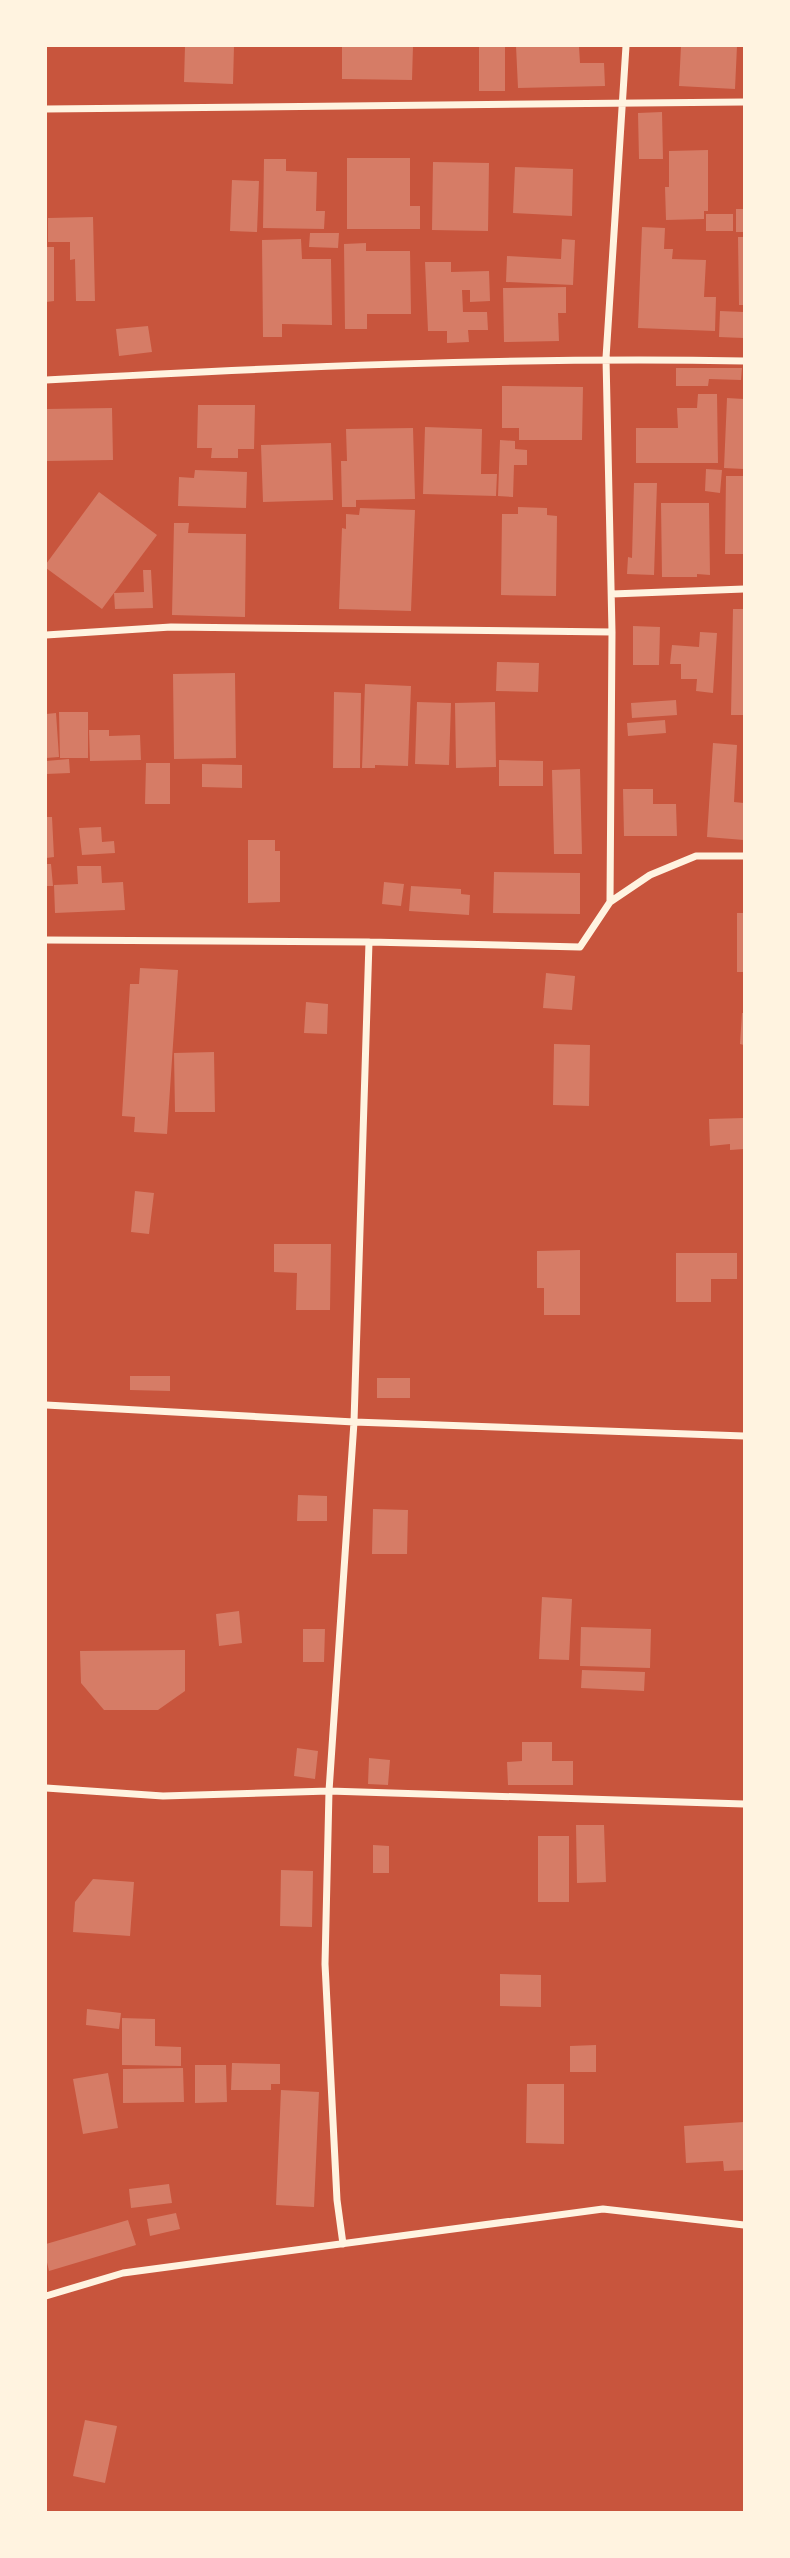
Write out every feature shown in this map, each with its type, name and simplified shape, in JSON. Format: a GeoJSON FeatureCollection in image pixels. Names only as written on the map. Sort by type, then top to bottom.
{"type":"FeatureCollection","features":[{"type":"Feature","properties":{"kind":"street"},"geometry":{"type":"LineString","coordinates":[[610,902],[612,632],[606,358],[626,46]]}},
{"type":"Feature","properties":{"kind":"street"},"geometry":{"type":"LineString","coordinates":[[46,109],[744,102]]}},
{"type":"Feature","properties":{"kind":"street"},"geometry":{"type":"LineString","coordinates":[[46,380],[181,372],[606,358],[744,361]]}},
{"type":"Feature","properties":{"kind":"street"},"geometry":{"type":"LineString","coordinates":[[611,594],[744,589]]}},
{"type":"Feature","properties":{"kind":"street"},"geometry":{"type":"LineString","coordinates":[[46,635],[171,627],[612,632]]}},
{"type":"Feature","properties":{"kind":"street"},"geometry":{"type":"LineString","coordinates":[[46,940],[369,942],[580,947],[610,902],[650,875],[696,856],[744,856]]}},
{"type":"Feature","properties":{"kind":"street"},"geometry":{"type":"LineString","coordinates":[[343,2244],[337,2200],[326,1964],[329,1791],[354,1422],[369,942]]}},
{"type":"Feature","properties":{"kind":"street"},"geometry":{"type":"LineString","coordinates":[[46,1405],[354,1422],[744,1436]]}},
{"type":"Feature","properties":{"kind":"street"},"geometry":{"type":"LineString","coordinates":[[46,1788],[163,1796],[329,1791],[744,1804]]}},
{"type":"Feature","properties":{"kind":"street"},"geometry":{"type":"LineString","coordinates":[[46,2296],[122,2273],[603,2209],[744,2225]]}},
{"type":"Feature","properties":{"kind":"building"},"geometry":{"type":"Polygon","coordinates":[[[185,46],[234,46],[233,84],[184,82],[185,46]]]}},
{"type":"Feature","properties":{"kind":"building"},"geometry":{"type":"Polygon","coordinates":[[[342,46],[413,46],[412,80],[342,79],[342,46]]]}},
{"type":"Feature","properties":{"kind":"building"},"geometry":{"type":"Polygon","coordinates":[[[479,46],[505,46],[505,91],[479,91],[479,46]]]}},
{"type":"Feature","properties":{"kind":"building"},"geometry":{"type":"Polygon","coordinates":[[[516,46],[579,46],[580,63],[604,63],[605,86],[518,88],[516,46]]]}},
{"type":"Feature","properties":{"kind":"building"},"geometry":{"type":"Polygon","coordinates":[[[681,46],[737,46],[735,89],[679,86],[681,46]]]}},
{"type":"Feature","properties":{"kind":"building"},"geometry":{"type":"Polygon","coordinates":[[[662,112],[663,159],[639,159],[638,113],[662,112]]]}},
{"type":"Feature","properties":{"kind":"building"},"geometry":{"type":"Polygon","coordinates":[[[708,150],[708,211],[704,211],[704,219],[666,220],[665,187],[669,187],[669,151],[708,150]]]}},
{"type":"Feature","properties":{"kind":"building"},"geometry":{"type":"Polygon","coordinates":[[[347,158],[410,158],[410,206],[420,206],[420,229],[347,229],[347,158]]]}},
{"type":"Feature","properties":{"kind":"building"},"geometry":{"type":"Polygon","coordinates":[[[264,159],[286,159],[286,171],[317,172],[316,211],[325,211],[324,229],[263,228],[264,159]]]}},
{"type":"Feature","properties":{"kind":"building"},"geometry":{"type":"Polygon","coordinates":[[[433,162],[489,163],[488,231],[432,230],[433,162]]]}},
{"type":"Feature","properties":{"kind":"building"},"geometry":{"type":"Polygon","coordinates":[[[515,167],[573,169],[572,216],[513,213],[515,167]]]}},
{"type":"Feature","properties":{"kind":"building"},"geometry":{"type":"Polygon","coordinates":[[[232,180],[259,181],[257,232],[230,231],[232,180]]]}},
{"type":"Feature","properties":{"kind":"building"},"geometry":{"type":"Polygon","coordinates":[[[736,209],[744,209],[744,232],[736,232],[736,209]]]}},
{"type":"Feature","properties":{"kind":"building"},"geometry":{"type":"Polygon","coordinates":[[[706,214],[733,214],[733,231],[706,231],[706,214]]]}},
{"type":"Feature","properties":{"kind":"building"},"geometry":{"type":"Polygon","coordinates":[[[93,217],[95,301],[76,301],[75,259],[70,260],[70,242],[48,242],[48,218],[93,217]]]}},
{"type":"Feature","properties":{"kind":"building"},"geometry":{"type":"Polygon","coordinates":[[[642,227],[665,228],[664,249],[673,249],[672,259],[706,260],[704,297],[716,297],[715,331],[638,328],[642,227]]]}},
{"type":"Feature","properties":{"kind":"building"},"geometry":{"type":"Polygon","coordinates":[[[310,233],[339,233],[338,248],[309,247],[310,233]]]}},
{"type":"Feature","properties":{"kind":"building"},"geometry":{"type":"Polygon","coordinates":[[[738,237],[744,237],[744,305],[739,305],[738,237]]]}},
{"type":"Feature","properties":{"kind":"building"},"geometry":{"type":"Polygon","coordinates":[[[301,239],[302,259],[331,259],[332,325],[282,324],[282,337],[263,337],[262,240],[301,239]]]}},
{"type":"Feature","properties":{"kind":"building"},"geometry":{"type":"Polygon","coordinates":[[[562,239],[575,240],[573,285],[506,282],[507,256],[561,259],[562,239]]]}},
{"type":"Feature","properties":{"kind":"building"},"geometry":{"type":"Polygon","coordinates":[[[366,243],[366,251],[410,251],[411,314],[367,314],[367,329],[345,329],[344,244],[366,243]]]}},
{"type":"Feature","properties":{"kind":"building"},"geometry":{"type":"Polygon","coordinates":[[[46,247],[54,247],[54,301],[46,302],[46,247]]]}},
{"type":"Feature","properties":{"kind":"building"},"geometry":{"type":"Polygon","coordinates":[[[425,262],[451,262],[451,272],[489,271],[490,301],[470,302],[470,290],[462,290],[463,312],[487,312],[488,330],[468,330],[469,342],[447,343],[447,331],[428,331],[425,262]]]}},
{"type":"Feature","properties":{"kind":"building"},"geometry":{"type":"Polygon","coordinates":[[[566,287],[566,313],[558,313],[559,341],[504,342],[503,288],[566,287]]]}},
{"type":"Feature","properties":{"kind":"building"},"geometry":{"type":"Polygon","coordinates":[[[720,311],[744,312],[744,338],[719,337],[720,311]]]}},
{"type":"Feature","properties":{"kind":"building"},"geometry":{"type":"Polygon","coordinates":[[[148,326],[152,352],[119,356],[116,329],[148,326]]]}},
{"type":"Feature","properties":{"kind":"building"},"geometry":{"type":"Polygon","coordinates":[[[676,368],[742,368],[741,380],[709,379],[708,386],[676,386],[676,368]]]}},
{"type":"Feature","properties":{"kind":"building"},"geometry":{"type":"Polygon","coordinates":[[[502,386],[583,387],[582,440],[519,440],[519,428],[502,428],[502,386]]]}},
{"type":"Feature","properties":{"kind":"building"},"geometry":{"type":"Polygon","coordinates":[[[698,394],[717,394],[718,463],[636,463],[636,428],[678,428],[677,408],[697,408],[698,394]]]}},
{"type":"Feature","properties":{"kind":"building"},"geometry":{"type":"Polygon","coordinates":[[[727,398],[744,399],[744,469],[724,468],[727,398]]]}},
{"type":"Feature","properties":{"kind":"building"},"geometry":{"type":"Polygon","coordinates":[[[198,405],[255,405],[254,449],[238,449],[238,458],[211,458],[212,448],[197,448],[198,405]]]}},
{"type":"Feature","properties":{"kind":"building"},"geometry":{"type":"Polygon","coordinates":[[[112,408],[113,460],[46,461],[46,409],[112,408]]]}},
{"type":"Feature","properties":{"kind":"building"},"geometry":{"type":"Polygon","coordinates":[[[425,427],[482,429],[481,474],[497,474],[496,496],[423,494],[425,427]]]}},
{"type":"Feature","properties":{"kind":"building"},"geometry":{"type":"Polygon","coordinates":[[[413,428],[415,499],[356,500],[356,507],[342,507],[341,461],[347,461],[346,429],[413,428]]]}},
{"type":"Feature","properties":{"kind":"building"},"geometry":{"type":"Polygon","coordinates":[[[500,440],[515,441],[515,449],[527,450],[527,465],[514,465],[513,497],[498,496],[500,440]]]}},
{"type":"Feature","properties":{"kind":"building"},"geometry":{"type":"Polygon","coordinates":[[[331,443],[333,500],[263,502],[261,445],[331,443]]]}},
{"type":"Feature","properties":{"kind":"building"},"geometry":{"type":"Polygon","coordinates":[[[706,469],[722,470],[720,493],[705,491],[706,469]]]}},
{"type":"Feature","properties":{"kind":"building"},"geometry":{"type":"Polygon","coordinates":[[[195,470],[247,472],[246,508],[178,506],[179,477],[194,478],[195,470]]]}},
{"type":"Feature","properties":{"kind":"building"},"geometry":{"type":"Polygon","coordinates":[[[726,476],[744,476],[744,554],[725,554],[726,476]]]}},
{"type":"Feature","properties":{"kind":"building"},"geometry":{"type":"Polygon","coordinates":[[[634,483],[657,483],[654,575],[627,574],[628,557],[632,558],[634,483]]]}},
{"type":"Feature","properties":{"kind":"building"},"geometry":{"type":"Polygon","coordinates":[[[99,492],[157,535],[102,609],[46,568],[46,564],[99,492]]]}},
{"type":"Feature","properties":{"kind":"building"},"geometry":{"type":"Polygon","coordinates":[[[661,503],[709,503],[710,575],[662,577],[661,503]]]}},
{"type":"Feature","properties":{"kind":"building"},"geometry":{"type":"Polygon","coordinates":[[[518,507],[547,508],[547,515],[557,516],[556,596],[501,595],[502,514],[518,514],[518,507]]]}},
{"type":"Feature","properties":{"kind":"building"},"geometry":{"type":"Polygon","coordinates":[[[360,508],[415,510],[411,611],[339,609],[342,528],[346,529],[346,514],[359,515],[360,508]]]}},
{"type":"Feature","properties":{"kind":"building"},"geometry":{"type":"Polygon","coordinates":[[[174,523],[189,523],[188,533],[246,534],[245,617],[172,615],[174,523]]]}},
{"type":"Feature","properties":{"kind":"building"},"geometry":{"type":"Polygon","coordinates":[[[143,570],[151,570],[153,608],[115,609],[114,593],[144,592],[143,570]]]}},
{"type":"Feature","properties":{"kind":"building"},"geometry":{"type":"Polygon","coordinates":[[[733,609],[744,609],[744,715],[731,715],[733,609]]]}},
{"type":"Feature","properties":{"kind":"building"},"geometry":{"type":"Polygon","coordinates":[[[633,626],[660,627],[659,665],[633,665],[633,626]]]}},
{"type":"Feature","properties":{"kind":"building"},"geometry":{"type":"Polygon","coordinates":[[[700,632],[717,633],[713,693],[696,691],[697,679],[681,679],[681,664],[670,664],[672,645],[699,647],[700,632]]]}},
{"type":"Feature","properties":{"kind":"building"},"geometry":{"type":"Polygon","coordinates":[[[497,662],[539,663],[538,692],[496,691],[497,662]]]}},
{"type":"Feature","properties":{"kind":"building"},"geometry":{"type":"Polygon","coordinates":[[[235,673],[236,758],[174,759],[173,674],[235,673]]]}},
{"type":"Feature","properties":{"kind":"building"},"geometry":{"type":"Polygon","coordinates":[[[365,684],[411,686],[408,766],[375,765],[375,768],[362,768],[365,684]]]}},
{"type":"Feature","properties":{"kind":"building"},"geometry":{"type":"Polygon","coordinates":[[[334,692],[361,693],[360,768],[333,768],[334,692]]]}},
{"type":"Feature","properties":{"kind":"building"},"geometry":{"type":"Polygon","coordinates":[[[676,700],[677,715],[632,718],[631,703],[676,700]]]}},
{"type":"Feature","properties":{"kind":"building"},"geometry":{"type":"Polygon","coordinates":[[[417,702],[451,703],[449,765],[415,764],[417,702]]]}},
{"type":"Feature","properties":{"kind":"building"},"geometry":{"type":"Polygon","coordinates":[[[495,702],[496,767],[456,768],[455,703],[495,702]]]}},
{"type":"Feature","properties":{"kind":"building"},"geometry":{"type":"Polygon","coordinates":[[[59,712],[88,712],[88,758],[60,758],[59,712]]]}},
{"type":"Feature","properties":{"kind":"building"},"geometry":{"type":"Polygon","coordinates":[[[56,713],[59,757],[46,758],[46,714],[56,713]]]}},
{"type":"Feature","properties":{"kind":"building"},"geometry":{"type":"Polygon","coordinates":[[[665,720],[666,733],[628,736],[627,723],[665,720]]]}},
{"type":"Feature","properties":{"kind":"building"},"geometry":{"type":"Polygon","coordinates":[[[89,730],[109,730],[109,736],[140,735],[141,760],[90,761],[89,730]]]}},
{"type":"Feature","properties":{"kind":"building"},"geometry":{"type":"Polygon","coordinates":[[[713,743],[737,745],[734,802],[744,803],[744,840],[707,837],[713,743]]]}},
{"type":"Feature","properties":{"kind":"building"},"geometry":{"type":"Polygon","coordinates":[[[69,759],[70,773],[46,774],[46,761],[69,759]]]}},
{"type":"Feature","properties":{"kind":"building"},"geometry":{"type":"Polygon","coordinates":[[[499,760],[543,761],[543,786],[499,786],[499,760]]]}},
{"type":"Feature","properties":{"kind":"building"},"geometry":{"type":"Polygon","coordinates":[[[146,763],[170,763],[170,804],[145,804],[146,763]]]}},
{"type":"Feature","properties":{"kind":"building"},"geometry":{"type":"Polygon","coordinates":[[[202,764],[242,765],[242,788],[202,787],[202,764]]]}},
{"type":"Feature","properties":{"kind":"building"},"geometry":{"type":"Polygon","coordinates":[[[580,769],[582,854],[554,854],[552,770],[580,769]]]}},
{"type":"Feature","properties":{"kind":"building"},"geometry":{"type":"Polygon","coordinates":[[[623,789],[653,789],[653,804],[676,804],[677,836],[624,836],[623,789]]]}},
{"type":"Feature","properties":{"kind":"building"},"geometry":{"type":"Polygon","coordinates":[[[46,817],[52,817],[54,857],[46,858],[46,817]]]}},
{"type":"Feature","properties":{"kind":"building"},"geometry":{"type":"Polygon","coordinates":[[[101,827],[102,842],[114,841],[115,853],[82,855],[79,828],[101,827]]]}},
{"type":"Feature","properties":{"kind":"building"},"geometry":{"type":"Polygon","coordinates":[[[248,840],[275,840],[275,851],[280,851],[280,902],[248,903],[248,840]]]}},
{"type":"Feature","properties":{"kind":"building"},"geometry":{"type":"Polygon","coordinates":[[[46,864],[51,864],[53,886],[46,886],[46,864]]]}},
{"type":"Feature","properties":{"kind":"building"},"geometry":{"type":"Polygon","coordinates":[[[77,866],[101,866],[102,883],[123,882],[125,910],[55,913],[54,885],[78,884],[77,866]]]}},
{"type":"Feature","properties":{"kind":"building"},"geometry":{"type":"Polygon","coordinates":[[[494,872],[580,873],[580,914],[493,913],[494,872]]]}},
{"type":"Feature","properties":{"kind":"building"},"geometry":{"type":"Polygon","coordinates":[[[384,882],[404,884],[401,906],[382,904],[384,882]]]}},
{"type":"Feature","properties":{"kind":"building"},"geometry":{"type":"Polygon","coordinates":[[[411,886],[461,889],[461,894],[470,895],[469,915],[409,911],[411,886]]]}},
{"type":"Feature","properties":{"kind":"building"},"geometry":{"type":"Polygon","coordinates":[[[737,913],[744,913],[744,972],[737,972],[737,913]]]}},
{"type":"Feature","properties":{"kind":"building"},"geometry":{"type":"Polygon","coordinates":[[[140,968],[178,970],[167,1134],[134,1132],[135,1117],[122,1116],[130,984],[139,984],[140,968]]]}},
{"type":"Feature","properties":{"kind":"building"},"geometry":{"type":"Polygon","coordinates":[[[546,973],[575,976],[572,1010],[543,1008],[546,973]]]}},
{"type":"Feature","properties":{"kind":"building"},"geometry":{"type":"Polygon","coordinates":[[[306,1002],[328,1004],[327,1034],[304,1033],[306,1002]]]}},
{"type":"Feature","properties":{"kind":"building"},"geometry":{"type":"Polygon","coordinates":[[[744,1013],[744,1045],[740,1044],[744,1013]]]}},
{"type":"Feature","properties":{"kind":"building"},"geometry":{"type":"Polygon","coordinates":[[[554,1044],[590,1045],[589,1106],[553,1105],[554,1044]]]}},
{"type":"Feature","properties":{"kind":"building"},"geometry":{"type":"Polygon","coordinates":[[[214,1052],[215,1112],[175,1112],[174,1053],[214,1052]]]}},
{"type":"Feature","properties":{"kind":"building"},"geometry":{"type":"Polygon","coordinates":[[[744,1118],[744,1149],[730,1150],[730,1144],[710,1146],[709,1119],[744,1118]]]}},
{"type":"Feature","properties":{"kind":"building"},"geometry":{"type":"Polygon","coordinates":[[[135,1191],[154,1193],[149,1234],[131,1232],[135,1191]]]}},
{"type":"Feature","properties":{"kind":"building"},"geometry":{"type":"Polygon","coordinates":[[[274,1244],[331,1244],[330,1310],[296,1310],[297,1273],[274,1272],[274,1244]]]}},
{"type":"Feature","properties":{"kind":"building"},"geometry":{"type":"Polygon","coordinates":[[[580,1250],[580,1315],[544,1315],[544,1288],[537,1288],[537,1251],[580,1250]]]}},
{"type":"Feature","properties":{"kind":"building"},"geometry":{"type":"Polygon","coordinates":[[[676,1253],[737,1253],[737,1279],[711,1279],[711,1302],[676,1302],[676,1253]]]}},
{"type":"Feature","properties":{"kind":"building"},"geometry":{"type":"Polygon","coordinates":[[[130,1376],[170,1376],[170,1391],[130,1390],[130,1376]]]}},
{"type":"Feature","properties":{"kind":"building"},"geometry":{"type":"Polygon","coordinates":[[[377,1378],[410,1378],[410,1398],[377,1398],[377,1378]]]}},
{"type":"Feature","properties":{"kind":"building"},"geometry":{"type":"Polygon","coordinates":[[[298,1495],[327,1496],[327,1521],[297,1521],[298,1495]]]}},
{"type":"Feature","properties":{"kind":"building"},"geometry":{"type":"Polygon","coordinates":[[[373,1509],[408,1510],[407,1554],[372,1554],[373,1509]]]}},
{"type":"Feature","properties":{"kind":"building"},"geometry":{"type":"Polygon","coordinates":[[[542,1597],[572,1599],[569,1660],[539,1659],[542,1597]]]}},
{"type":"Feature","properties":{"kind":"building"},"geometry":{"type":"Polygon","coordinates":[[[239,1611],[242,1643],[219,1646],[216,1614],[239,1611]]]}},
{"type":"Feature","properties":{"kind":"building"},"geometry":{"type":"Polygon","coordinates":[[[581,1627],[651,1629],[650,1668],[580,1666],[581,1627]]]}},
{"type":"Feature","properties":{"kind":"building"},"geometry":{"type":"Polygon","coordinates":[[[303,1629],[325,1629],[324,1662],[303,1662],[303,1629]]]}},
{"type":"Feature","properties":{"kind":"building"},"geometry":{"type":"Polygon","coordinates":[[[185,1650],[185,1691],[158,1710],[104,1710],[81,1683],[80,1651],[185,1650]]]}},
{"type":"Feature","properties":{"kind":"building"},"geometry":{"type":"Polygon","coordinates":[[[582,1670],[645,1672],[644,1691],[581,1688],[582,1670]]]}},
{"type":"Feature","properties":{"kind":"building"},"geometry":{"type":"Polygon","coordinates":[[[522,1742],[552,1742],[552,1761],[573,1761],[573,1785],[508,1785],[507,1762],[522,1761],[522,1742]]]}},
{"type":"Feature","properties":{"kind":"building"},"geometry":{"type":"Polygon","coordinates":[[[297,1748],[318,1751],[315,1779],[294,1776],[297,1748]]]}},
{"type":"Feature","properties":{"kind":"building"},"geometry":{"type":"Polygon","coordinates":[[[369,1758],[390,1760],[388,1785],[368,1784],[369,1758]]]}},
{"type":"Feature","properties":{"kind":"building"},"geometry":{"type":"Polygon","coordinates":[[[576,1825],[604,1825],[606,1882],[577,1883],[576,1825]]]}},
{"type":"Feature","properties":{"kind":"building"},"geometry":{"type":"Polygon","coordinates":[[[538,1836],[569,1836],[569,1902],[538,1902],[538,1836]]]}},
{"type":"Feature","properties":{"kind":"building"},"geometry":{"type":"Polygon","coordinates":[[[373,1845],[389,1846],[389,1873],[373,1873],[373,1845]]]}},
{"type":"Feature","properties":{"kind":"building"},"geometry":{"type":"Polygon","coordinates":[[[281,1870],[313,1871],[312,1927],[280,1926],[281,1870]]]}},
{"type":"Feature","properties":{"kind":"building"},"geometry":{"type":"Polygon","coordinates":[[[93,1879],[134,1882],[130,1936],[73,1932],[75,1902],[93,1879]]]}},
{"type":"Feature","properties":{"kind":"building"},"geometry":{"type":"Polygon","coordinates":[[[500,1974],[541,1975],[541,2007],[500,2006],[500,1974]]]}},
{"type":"Feature","properties":{"kind":"building"},"geometry":{"type":"Polygon","coordinates":[[[87,2009],[121,2013],[119,2029],[86,2025],[87,2009]]]}},
{"type":"Feature","properties":{"kind":"building"},"geometry":{"type":"Polygon","coordinates":[[[122,2018],[155,2019],[155,2046],[181,2047],[181,2066],[122,2065],[122,2018]]]}},
{"type":"Feature","properties":{"kind":"building"},"geometry":{"type":"Polygon","coordinates":[[[596,2045],[596,2072],[570,2072],[570,2046],[596,2045]]]}},
{"type":"Feature","properties":{"kind":"building"},"geometry":{"type":"Polygon","coordinates":[[[232,2063],[280,2064],[280,2084],[271,2084],[271,2090],[231,2090],[232,2063]]]}},
{"type":"Feature","properties":{"kind":"building"},"geometry":{"type":"Polygon","coordinates":[[[195,2065],[226,2065],[227,2102],[195,2103],[195,2065]]]}},
{"type":"Feature","properties":{"kind":"building"},"geometry":{"type":"Polygon","coordinates":[[[183,2068],[184,2102],[123,2103],[123,2069],[183,2068]]]}},
{"type":"Feature","properties":{"kind":"building"},"geometry":{"type":"Polygon","coordinates":[[[108,2073],[118,2128],[83,2134],[73,2079],[108,2073]]]}},
{"type":"Feature","properties":{"kind":"building"},"geometry":{"type":"Polygon","coordinates":[[[527,2084],[564,2084],[564,2144],[526,2143],[527,2084]]]}},
{"type":"Feature","properties":{"kind":"building"},"geometry":{"type":"Polygon","coordinates":[[[281,2090],[319,2092],[314,2207],[276,2205],[281,2090]]]}},
{"type":"Feature","properties":{"kind":"building"},"geometry":{"type":"Polygon","coordinates":[[[744,2122],[744,2170],[724,2171],[723,2161],[686,2163],[684,2126],[744,2122]]]}},
{"type":"Feature","properties":{"kind":"building"},"geometry":{"type":"Polygon","coordinates":[[[169,2184],[172,2203],[131,2208],[129,2189],[169,2184]]]}},
{"type":"Feature","properties":{"kind":"building"},"geometry":{"type":"Polygon","coordinates":[[[176,2213],[180,2229],[150,2236],[147,2219],[176,2213]]]}},
{"type":"Feature","properties":{"kind":"building"},"geometry":{"type":"Polygon","coordinates":[[[128,2220],[136,2245],[49,2271],[46,2244],[128,2220]]]}},
{"type":"Feature","properties":{"kind":"building"},"geometry":{"type":"Polygon","coordinates":[[[85,2420],[117,2426],[105,2483],[73,2476],[85,2420]]]}}]}
